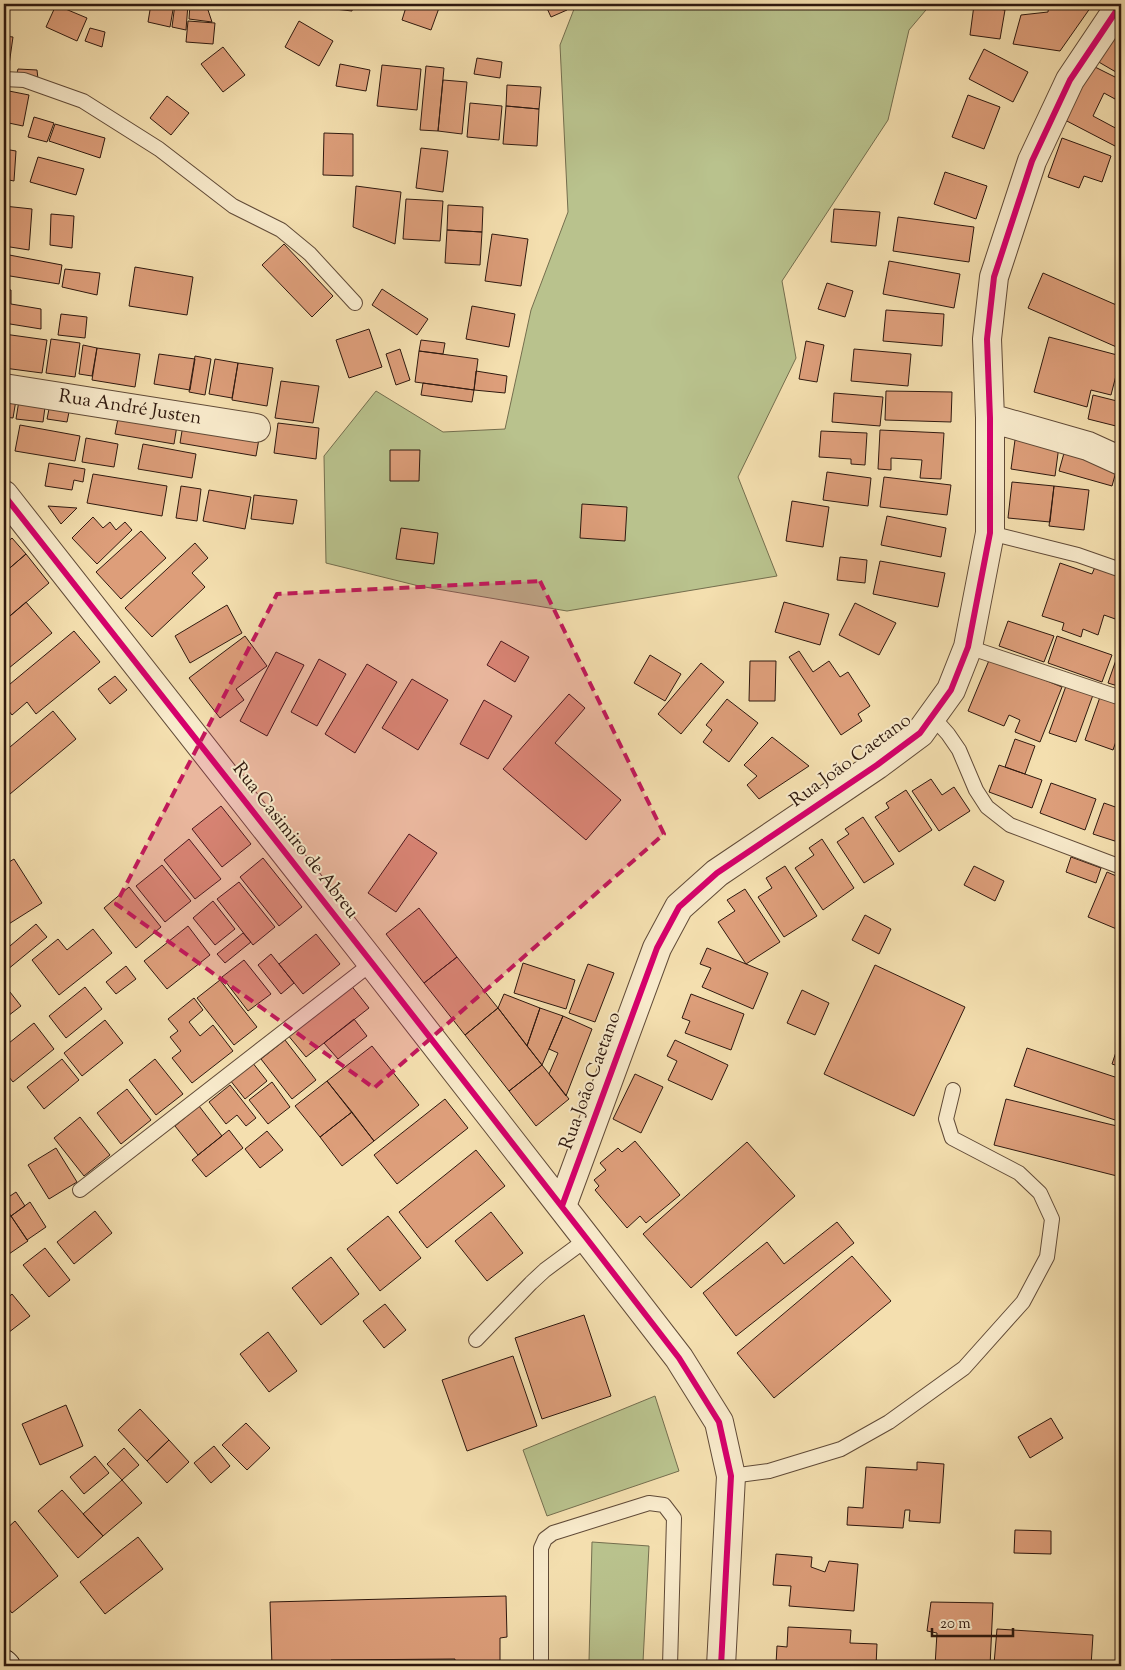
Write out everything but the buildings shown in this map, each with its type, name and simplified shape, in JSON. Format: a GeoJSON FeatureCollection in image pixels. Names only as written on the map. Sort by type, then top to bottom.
{"type":"FeatureCollection","features":[{"type":"Feature","properties":{"kind":"street","name":"Rua João Caetano"},"geometry":{"type":"LineString","coordinates":[[562,1206],[657,948],[679,907],[718,874],[877,765],[920,733],[951,690],[968,647],[990,533],[990,418],[987,339],[994,276],[1032,161],[1070,80],[1121,4]]}},
{"type":"Feature","properties":{"kind":"street","name":"Rua André Justen"},"geometry":{"type":"LineString","coordinates":[[4,388],[256,428]]}},
{"type":"Feature","properties":{"kind":"street"},"geometry":{"type":"LineString","coordinates":[[990,418],[1088,446],[1121,461]]}},
{"type":"Feature","properties":{"kind":"street","name":"Rua Casimiro de Abreu"},"geometry":{"type":"LineString","coordinates":[[4,495],[588,1239],[679,1358],[719,1422],[731,1476],[721,1666]]}},
{"type":"Feature","properties":{"kind":"lane"},"geometry":{"type":"LineString","coordinates":[[4,79],[24,80],[83,101],[152,144],[232,206],[281,230],[310,254],[355,303]]}},
{"type":"Feature","properties":{"kind":"lane"},"geometry":{"type":"LineString","coordinates":[[990,533],[1078,555],[1121,570]]}},
{"type":"Feature","properties":{"kind":"lane"},"geometry":{"type":"LineString","coordinates":[[968,647],[1121,698]]}},
{"type":"Feature","properties":{"kind":"lane"},"geometry":{"type":"LineString","coordinates":[[932,716],[959,750],[976,790],[987,807],[1010,825],[1121,867]]}},
{"type":"Feature","properties":{"kind":"lane"},"geometry":{"type":"LineString","coordinates":[[80,1190],[372,963]]}},
{"type":"Feature","properties":{"kind":"lane"},"geometry":{"type":"LineString","coordinates":[[731,1476],[769,1471],[841,1449],[889,1422],[964,1368],[1023,1302],[1047,1257],[1052,1219],[1040,1193],[1019,1173],[952,1138],[946,1119],[953,1090]]}},
{"type":"Feature","properties":{"kind":"lane"},"geometry":{"type":"LineString","coordinates":[[476,1340],[531,1282],[588,1239]]}},
{"type":"Feature","properties":{"kind":"lane"},"geometry":{"type":"LineString","coordinates":[[541,1666],[541,1548],[545,1540],[553,1533],[649,1503],[664,1506],[674,1518],[670,1666]]}},
{"type":"Feature","properties":{"kind":"highlighted area"},"geometry":{"type":"Polygon","coordinates":[[[540,581],[664,834],[374,1088],[116,904],[277,594],[540,581]]]}},
{"type":"Feature","properties":{"kind":"green space"},"geometry":{"type":"Polygon","coordinates":[[[576,4],[931,4],[909,30],[888,120],[782,281],[796,358],[738,477],[777,576],[567,611],[419,586],[326,563],[324,456],[376,391],[443,432],[505,429],[531,310],[568,212],[560,45],[576,4]]]}},
{"type":"Feature","properties":{"kind":"green space"},"geometry":{"type":"Polygon","coordinates":[[[655,1396],[679,1471],[547,1516],[523,1450],[655,1396]]]}},
{"type":"Feature","properties":{"kind":"green space"},"geometry":{"type":"Polygon","coordinates":[[[592,1542],[649,1546],[643,1662],[589,1661],[592,1542]]]}},
{"type":"Feature","properties":{"kind":"green space"},"geometry":{"type":"Polygon","coordinates":[[[455,1659],[455,1666],[331,1666],[331,1660],[455,1659]]]}},
{"type":"Feature","properties":{"kind":"cycle path"},"geometry":{"type":"LineString","coordinates":[[562,1206],[657,948],[679,907],[717,873],[877,765],[920,733],[951,690],[968,647],[990,533],[990,418],[987,339],[994,277],[1032,161],[1070,80],[1121,4]]}},
{"type":"Feature","properties":{"kind":"cycle path"},"geometry":{"type":"LineString","coordinates":[[4,495],[372,963],[679,1358],[719,1422],[731,1476],[721,1666]]}}]}
